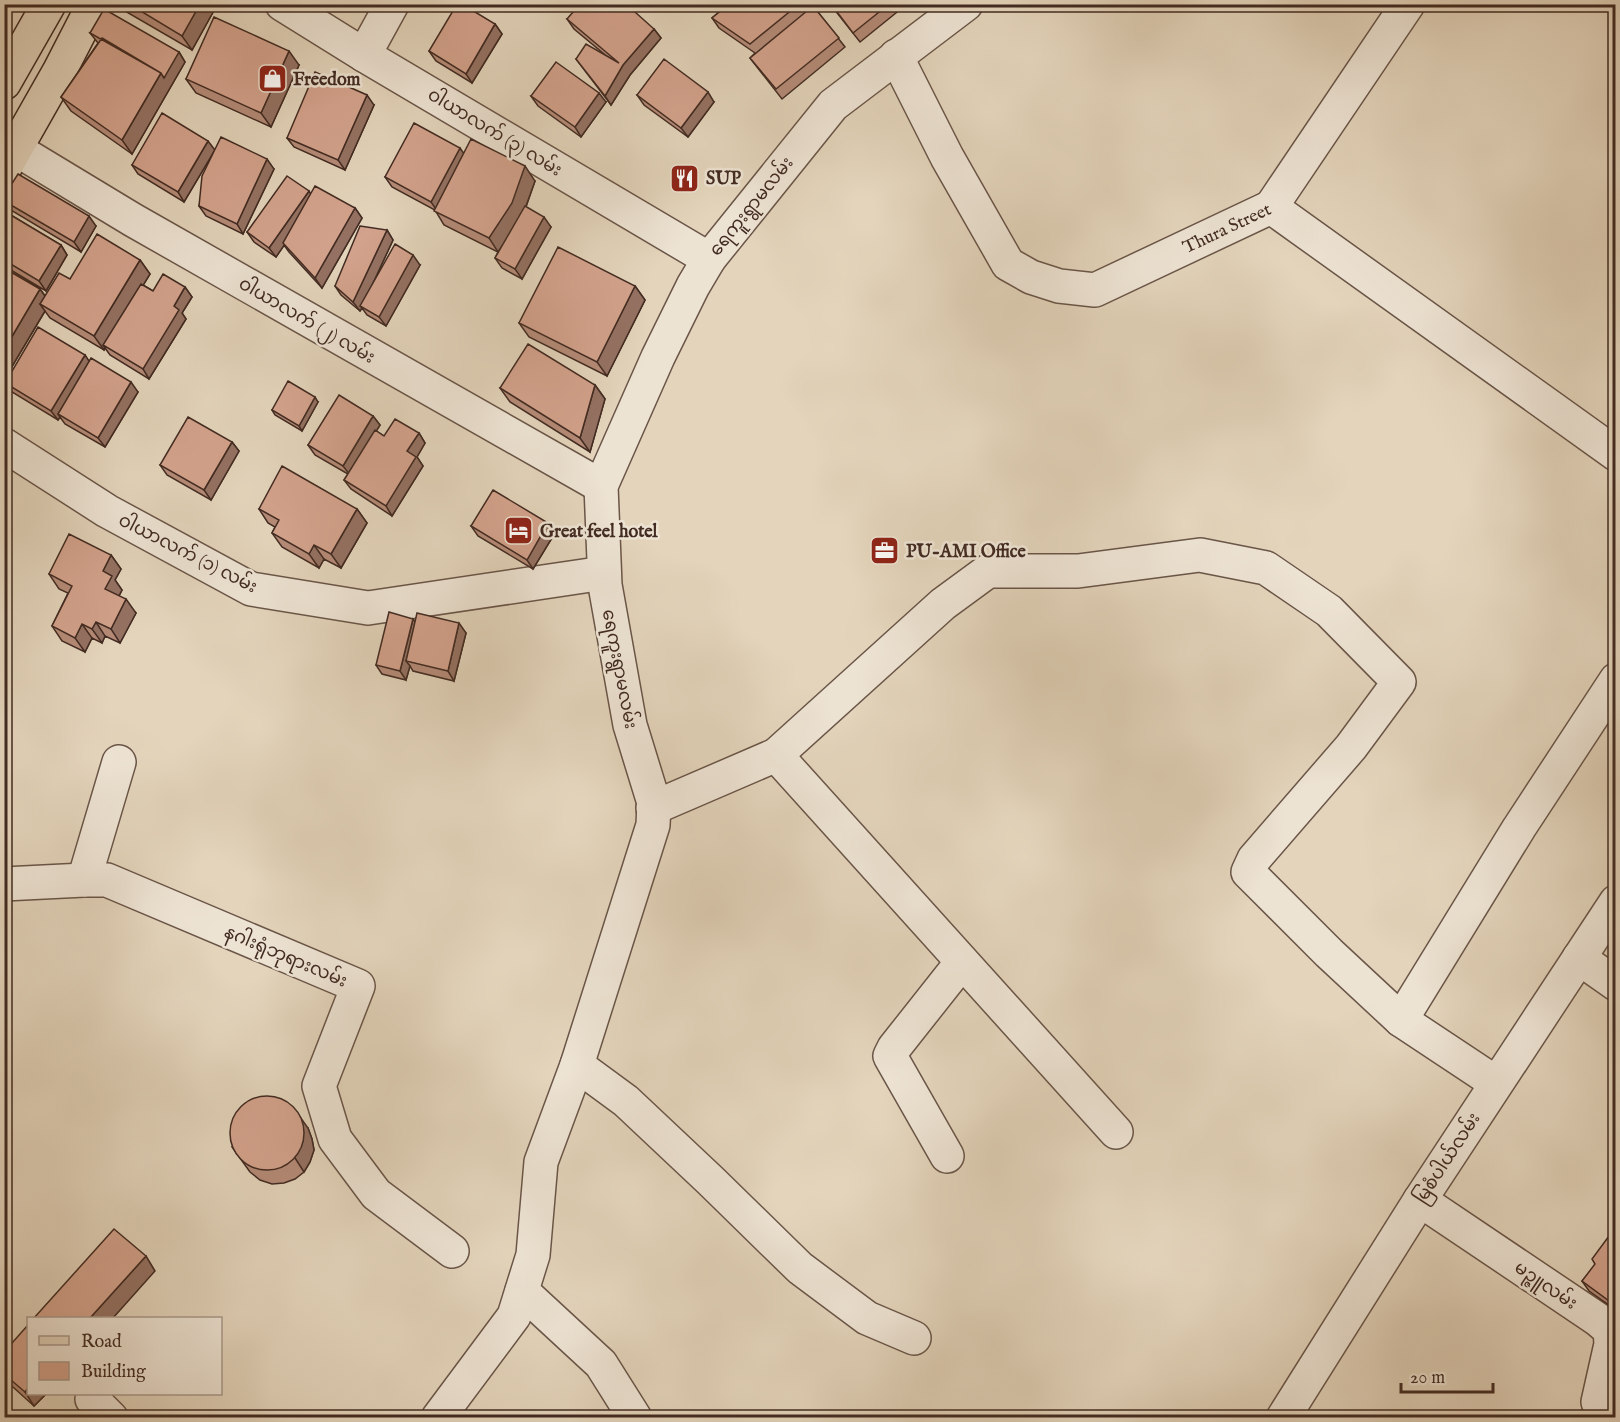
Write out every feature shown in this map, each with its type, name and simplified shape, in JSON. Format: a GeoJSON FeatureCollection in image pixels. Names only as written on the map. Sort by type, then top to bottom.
{"type":"FeatureCollection","features":[{"type":"Feature","properties":{"kind":"main road"},"geometry":{"type":"LineString","coordinates":[[4,83],[49,4]]}},
{"type":"Feature","properties":{"kind":"main road"},"geometry":{"type":"LineString","coordinates":[[9,153],[59,72],[94,4]]}},
{"type":"Feature","properties":{"kind":"main road"},"geometry":{"type":"LineString","coordinates":[[23,52],[59,72]]}},
{"type":"Feature","properties":{"kind":"street","name":"ဝါယာလက် (၃) လမ်း"},"geometry":{"type":"LineString","coordinates":[[282,4],[709,259]]}},
{"type":"Feature","properties":{"kind":"street"},"geometry":{"type":"LineString","coordinates":[[364,55],[392,4]]}},
{"type":"Feature","properties":{"kind":"street","name":"ရေကူးရွာမလမ်း"},"geometry":{"type":"LineString","coordinates":[[438,1418],[514,1316],[534,1256],[541,1162],[577,1065],[653,825],[654,803],[630,725],[604,573],[601,486],[658,357],[709,259],[832,105],[966,4]]}},
{"type":"Feature","properties":{"kind":"street"},"geometry":{"type":"LineString","coordinates":[[1271,207],[1408,4]]}},
{"type":"Feature","properties":{"kind":"street","name":"Thura Street"},"geometry":{"type":"LineString","coordinates":[[896,56],[947,157],[1008,264],[1031,277],[1059,286],[1095,290],[1271,207],[1616,454]]}},
{"type":"Feature","properties":{"kind":"street","name":"ဝါယာလက် (၂) လမ်း"},"geometry":{"type":"LineString","coordinates":[[9,153],[133,220],[601,486]]}},
{"type":"Feature","properties":{"kind":"street","name":"ဝါယာလက် (၁) လမ်း"},"geometry":{"type":"LineString","coordinates":[[4,445],[107,511],[251,590],[368,608],[604,573]]}},
{"type":"Feature","properties":{"kind":"street"},"geometry":{"type":"LineString","coordinates":[[653,808],[776,755],[943,604],[988,571],[1078,571],[1200,555],[1266,568],[1329,611],[1399,682],[1351,747],[1254,859],[1248,872],[1329,953],[1401,1020],[1496,1083]]}},
{"type":"Feature","properties":{"kind":"street"},"geometry":{"type":"LineString","coordinates":[[1401,1020],[1520,828],[1616,680]]}},
{"type":"Feature","properties":{"kind":"street"},"geometry":{"type":"LineString","coordinates":[[776,755],[1116,1132]]}},
{"type":"Feature","properties":{"kind":"street"},"geometry":{"type":"LineString","coordinates":[[84,880],[119,762]]}},
{"type":"Feature","properties":{"kind":"street","name":"နဂါးရုံဘုရားလမ်း"},"geometry":{"type":"LineString","coordinates":[[4,884],[106,880],[358,986],[319,1086],[335,1139],[376,1194],[452,1251]]}},
{"type":"Feature","properties":{"kind":"street","name":"မြစံပါယ်လမ်း"},"geometry":{"type":"LineString","coordinates":[[1283,1418],[1420,1200],[1616,902]]}},
{"type":"Feature","properties":{"kind":"street"},"geometry":{"type":"LineString","coordinates":[[1579,958],[1616,984]]}},
{"type":"Feature","properties":{"kind":"street"},"geometry":{"type":"LineString","coordinates":[[947,1156],[890,1056],[962,962]]}},
{"type":"Feature","properties":{"kind":"street"},"geometry":{"type":"LineString","coordinates":[[577,1065],[626,1101],[800,1268],[867,1317],[914,1338]]}},
{"type":"Feature","properties":{"kind":"street","name":"မဉ္ဇူလမ်း"},"geometry":{"type":"LineString","coordinates":[[1420,1200],[1610,1330],[1607,1408]]}},
{"type":"Feature","properties":{"kind":"street"},"geometry":{"type":"LineString","coordinates":[[522,1291],[601,1364],[635,1418]]}},
{"type":"Feature","properties":{"kind":"building"},"geometry":{"type":"Polygon","coordinates":[[[129,4],[200,4],[182,36],[129,4]]]}},
{"type":"Feature","properties":{"kind":"building"},"geometry":{"type":"Polygon","coordinates":[[[457,4],[462,4],[495,24],[466,74],[429,51],[457,4]]]}},
{"type":"Feature","properties":{"kind":"building"},"geometry":{"type":"Polygon","coordinates":[[[580,4],[626,4],[654,29],[623,65],[605,96],[576,59],[586,44],[619,63],[567,19],[580,4]]]}},
{"type":"Feature","properties":{"kind":"building"},"geometry":{"type":"Polygon","coordinates":[[[729,4],[799,4],[750,44],[712,18],[729,4]]]}},
{"type":"Feature","properties":{"kind":"building"},"geometry":{"type":"Polygon","coordinates":[[[831,4],[889,4],[853,33],[831,4]]]}},
{"type":"Feature","properties":{"kind":"building"},"geometry":{"type":"Polygon","coordinates":[[[813,6],[839,38],[776,89],[750,58],[813,6]]]}},
{"type":"Feature","properties":{"kind":"building"},"geometry":{"type":"Polygon","coordinates":[[[104,9],[179,52],[164,78],[161,73],[90,33],[104,9]]]}},
{"type":"Feature","properties":{"kind":"building"},"geometry":{"type":"Polygon","coordinates":[[[214,17],[289,51],[261,113],[186,79],[214,17]]]}},
{"type":"Feature","properties":{"kind":"building"},"geometry":{"type":"Polygon","coordinates":[[[102,38],[161,73],[122,140],[61,97],[102,38]]]}},
{"type":"Feature","properties":{"kind":"building"},"geometry":{"type":"Polygon","coordinates":[[[664,59],[708,92],[681,128],[637,95],[664,59]]]}},
{"type":"Feature","properties":{"kind":"building"},"geometry":{"type":"Polygon","coordinates":[[[556,62],[599,93],[575,127],[531,96],[556,62]]]}},
{"type":"Feature","properties":{"kind":"building"},"geometry":{"type":"Polygon","coordinates":[[[315,72],[367,95],[338,160],[287,138],[315,72]]]}},
{"type":"Feature","properties":{"kind":"building"},"geometry":{"type":"Polygon","coordinates":[[[162,113],[208,141],[178,192],[132,165],[162,113]]]}},
{"type":"Feature","properties":{"kind":"building"},"geometry":{"type":"Polygon","coordinates":[[[414,123],[460,148],[431,202],[385,177],[414,123]]]}},
{"type":"Feature","properties":{"kind":"building"},"geometry":{"type":"Polygon","coordinates":[[[221,137],[267,159],[237,224],[199,206],[202,176],[221,137]]]}},
{"type":"Feature","properties":{"kind":"building"},"geometry":{"type":"Polygon","coordinates":[[[471,139],[525,166],[512,203],[489,238],[434,211],[471,139]]]}},
{"type":"Feature","properties":{"kind":"building"},"geometry":{"type":"Polygon","coordinates":[[[18,174],[89,216],[74,242],[4,201],[4,196],[18,174]]]}},
{"type":"Feature","properties":{"kind":"building"},"geometry":{"type":"Polygon","coordinates":[[[287,176],[309,191],[269,248],[247,232],[287,176]]]}},
{"type":"Feature","properties":{"kind":"building"},"geometry":{"type":"Polygon","coordinates":[[[315,186],[355,208],[315,278],[283,243],[315,186]]]}},
{"type":"Feature","properties":{"kind":"building"},"geometry":{"type":"Polygon","coordinates":[[[525,206],[544,217],[515,269],[495,258],[525,206]]]}},
{"type":"Feature","properties":{"kind":"building"},"geometry":{"type":"Polygon","coordinates":[[[4,211],[61,245],[39,281],[4,260],[4,211]]]}},
{"type":"Feature","properties":{"kind":"building"},"geometry":{"type":"Polygon","coordinates":[[[360,226],[387,230],[353,302],[335,286],[360,226]]]}},
{"type":"Feature","properties":{"kind":"building"},"geometry":{"type":"Polygon","coordinates":[[[97,234],[140,260],[94,336],[40,304],[59,273],[70,279],[97,234]]]}},
{"type":"Feature","properties":{"kind":"building"},"geometry":{"type":"Polygon","coordinates":[[[395,244],[413,255],[379,317],[360,306],[395,244]]]}},
{"type":"Feature","properties":{"kind":"building"},"geometry":{"type":"Polygon","coordinates":[[[558,247],[635,286],[597,362],[519,323],[558,247]]]}},
{"type":"Feature","properties":{"kind":"building"},"geometry":{"type":"Polygon","coordinates":[[[4,268],[40,289],[4,350],[4,268]]]}},
{"type":"Feature","properties":{"kind":"building"},"geometry":{"type":"Polygon","coordinates":[[[163,274],[185,287],[174,306],[179,310],[143,369],[103,345],[141,284],[153,291],[163,274]]]}},
{"type":"Feature","properties":{"kind":"building"},"geometry":{"type":"Polygon","coordinates":[[[38,327],[85,355],[51,411],[5,383],[38,327]]]}},
{"type":"Feature","properties":{"kind":"building"},"geometry":{"type":"Polygon","coordinates":[[[528,344],[595,385],[580,438],[500,388],[528,344]]]}},
{"type":"Feature","properties":{"kind":"building"},"geometry":{"type":"Polygon","coordinates":[[[91,358],[131,382],[98,438],[58,414],[91,358]]]}},
{"type":"Feature","properties":{"kind":"building"},"geometry":{"type":"Polygon","coordinates":[[[288,381],[315,397],[299,426],[272,410],[288,381]]]}},
{"type":"Feature","properties":{"kind":"building"},"geometry":{"type":"Polygon","coordinates":[[[339,395],[373,416],[343,466],[308,445],[339,395]]]}},
{"type":"Feature","properties":{"kind":"building"},"geometry":{"type":"Polygon","coordinates":[[[188,417],[232,442],[204,490],[160,465],[188,417]]]}},
{"type":"Feature","properties":{"kind":"building"},"geometry":{"type":"Polygon","coordinates":[[[395,419],[419,433],[407,451],[416,457],[386,506],[344,480],[375,430],[384,436],[395,419]]]}},
{"type":"Feature","properties":{"kind":"building"},"geometry":{"type":"Polygon","coordinates":[[[282,466],[357,509],[331,554],[314,545],[309,554],[272,533],[279,520],[259,509],[282,466]]]}},
{"type":"Feature","properties":{"kind":"building"},"geometry":{"type":"Polygon","coordinates":[[[493,490],[548,523],[527,560],[471,526],[493,490]]]}},
{"type":"Feature","properties":{"kind":"building"},"geometry":{"type":"Polygon","coordinates":[[[69,534],[111,555],[103,571],[112,576],[105,589],[126,599],[111,629],[96,622],[92,629],[82,624],[75,638],[52,626],[72,586],[49,574],[69,534]]]}},
{"type":"Feature","properties":{"kind":"building"},"geometry":{"type":"Polygon","coordinates":[[[389,612],[413,619],[400,671],[376,665],[389,612]]]}},
{"type":"Feature","properties":{"kind":"building"},"geometry":{"type":"Polygon","coordinates":[[[417,613],[459,623],[448,671],[406,661],[417,613]]]}},
{"type":"Feature","properties":{"kind":"building"},"geometry":{"type":"Polygon","coordinates":[[[267,1096],[281,1099],[293,1107],[301,1119],[304,1133],[301,1147],[293,1159],[281,1167],[267,1170],[253,1167],[241,1159],[233,1147],[230,1133],[233,1119],[241,1107],[253,1099],[267,1096]]]}},
{"type":"Feature","properties":{"kind":"building"},"geometry":{"type":"Polygon","coordinates":[[[114,1229],[146,1256],[91,1317],[35,1317],[114,1229]]]}},
{"type":"Feature","properties":{"kind":"building"},"geometry":{"type":"Polygon","coordinates":[[[1609,1236],[1616,1241],[1616,1306],[1582,1281],[1595,1264],[1592,1259],[1609,1236]]]}},
{"type":"Feature","properties":{"kind":"building"},"geometry":{"type":"Polygon","coordinates":[[[27,1326],[27,1389],[25,1392],[4,1374],[4,1352],[27,1326]]]}},
{"type":"Feature","properties":{"kind":"place","name":"Freedom"},"geometry":{"type":"Point","coordinates":[272,79]}},
{"type":"Feature","properties":{"kind":"place","name":"SUP"},"geometry":{"type":"Point","coordinates":[685,178]}},
{"type":"Feature","properties":{"kind":"place","name":"Great feel hotel"},"geometry":{"type":"Point","coordinates":[519,531]}},
{"type":"Feature","properties":{"kind":"place","name":"PU-AMI Office"},"geometry":{"type":"Point","coordinates":[885,551]}}]}
